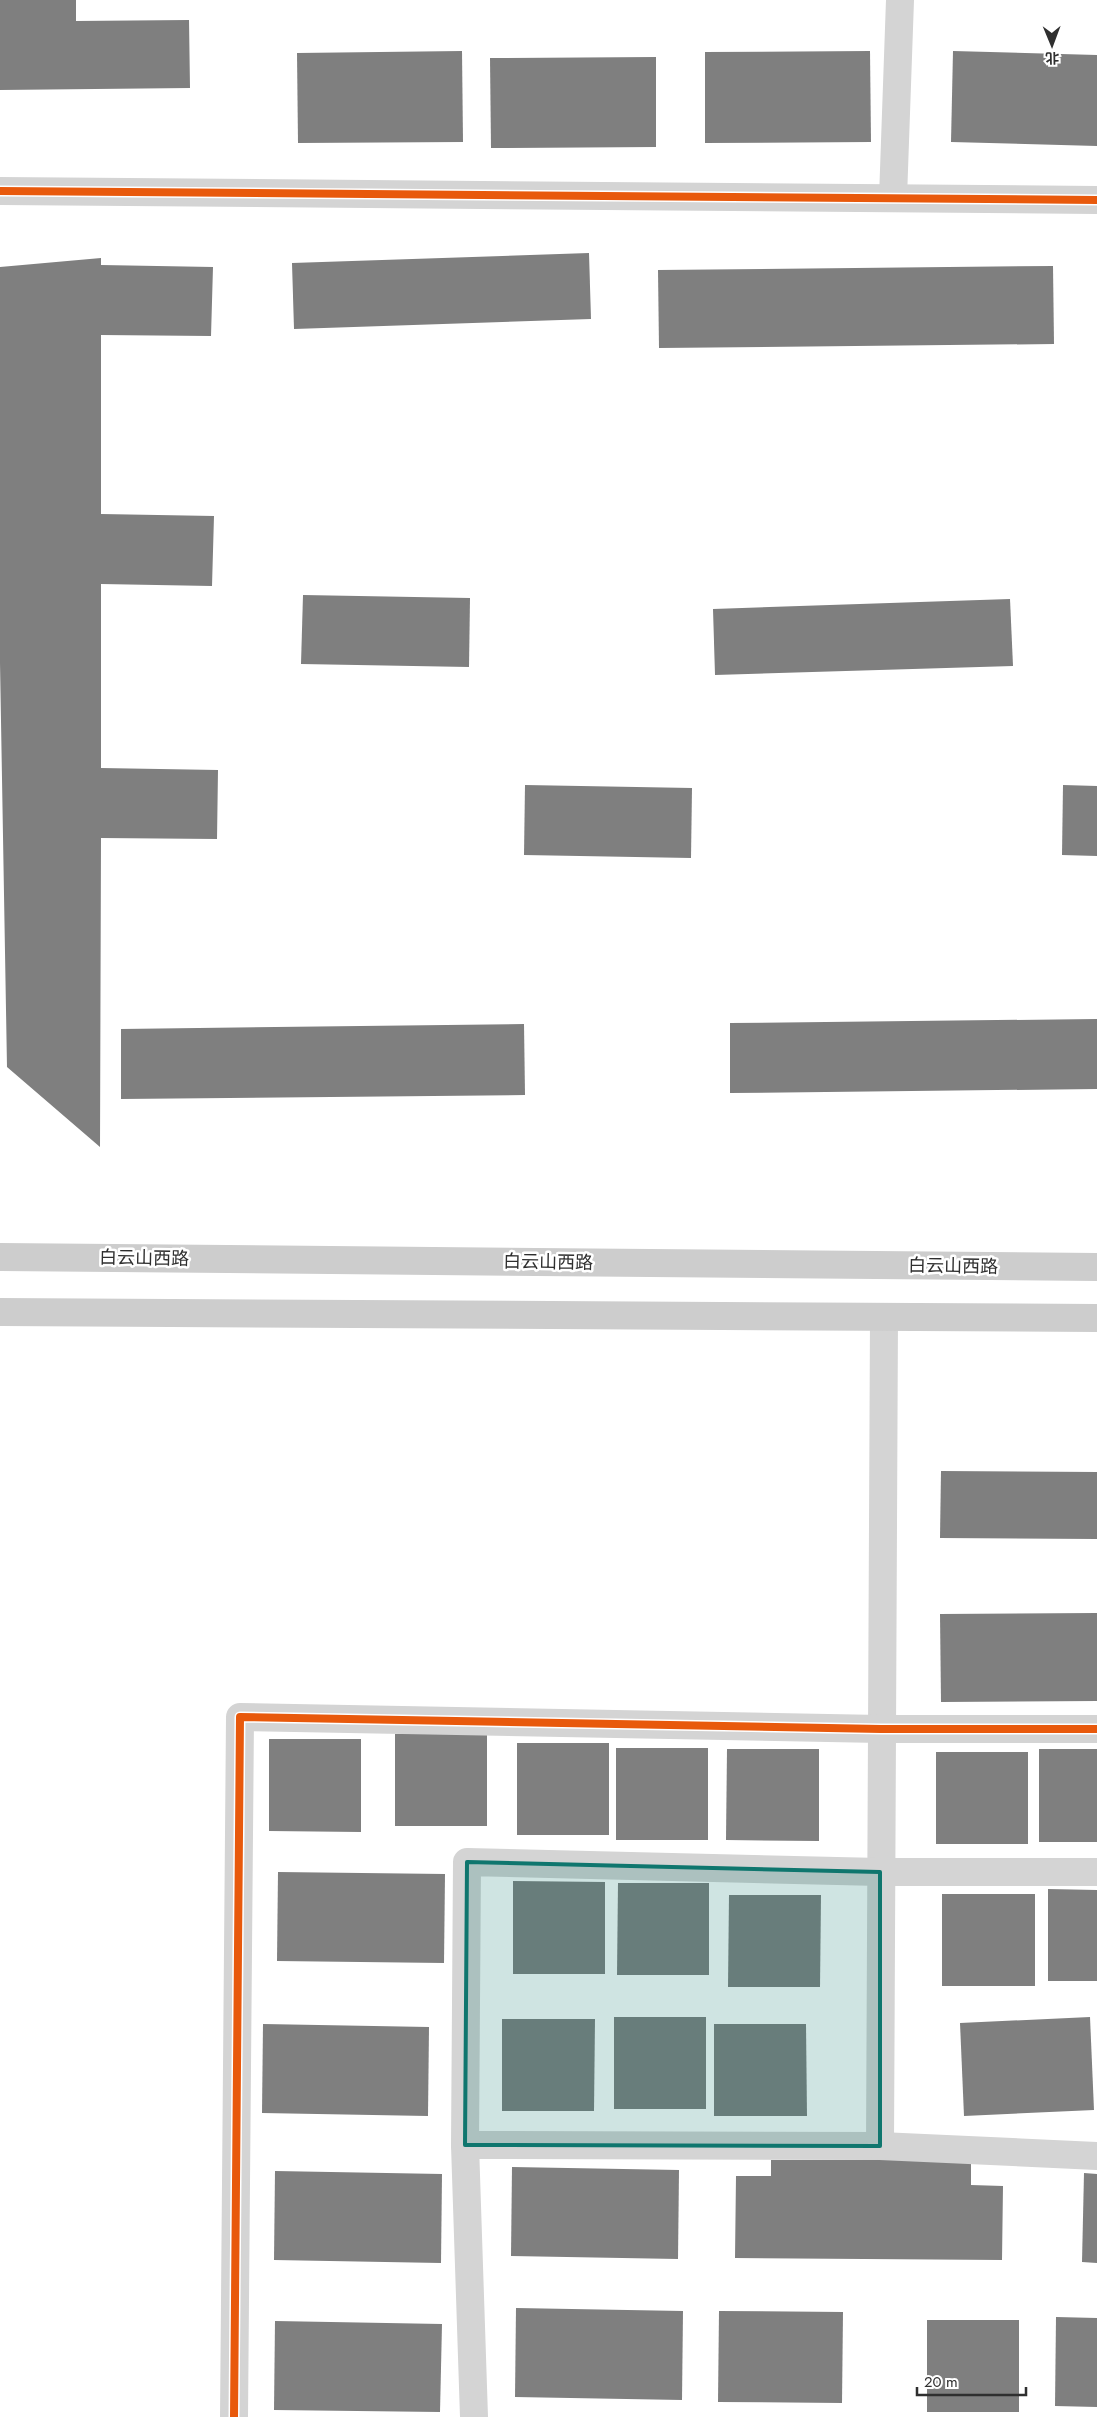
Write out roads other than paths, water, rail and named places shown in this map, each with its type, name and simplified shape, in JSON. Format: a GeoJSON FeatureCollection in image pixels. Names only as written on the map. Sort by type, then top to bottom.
{"type":"FeatureCollection","features":[{"type":"Feature","properties":{"kind":"main road","name":"白云山西路"},"geometry":{"type":"LineString","coordinates":[[0,1257],[1097,1267]]}},
{"type":"Feature","properties":{"kind":"main road"},"geometry":{"type":"LineString","coordinates":[[0,1312],[1097,1318]]}},
{"type":"Feature","properties":{"kind":"street"},"geometry":{"type":"LineString","coordinates":[[893,198],[900,0]]}},
{"type":"Feature","properties":{"kind":"street"},"geometry":{"type":"LineString","coordinates":[[0,191],[1097,200]]}},
{"type":"Feature","properties":{"kind":"street"},"geometry":{"type":"LineString","coordinates":[[880,2146],[884,1316]]}},
{"type":"Feature","properties":{"kind":"street"},"geometry":{"type":"LineString","coordinates":[[234,2417],[240,1717],[881,1729],[1097,1729]]}},
{"type":"Feature","properties":{"kind":"street"},"geometry":{"type":"LineString","coordinates":[[474,2417],[465,2145],[467,1862],[880,1872],[1097,1872]]}},
{"type":"Feature","properties":{"kind":"street"},"geometry":{"type":"LineString","coordinates":[[465,2145],[880,2146],[1097,2156]]}}]}
